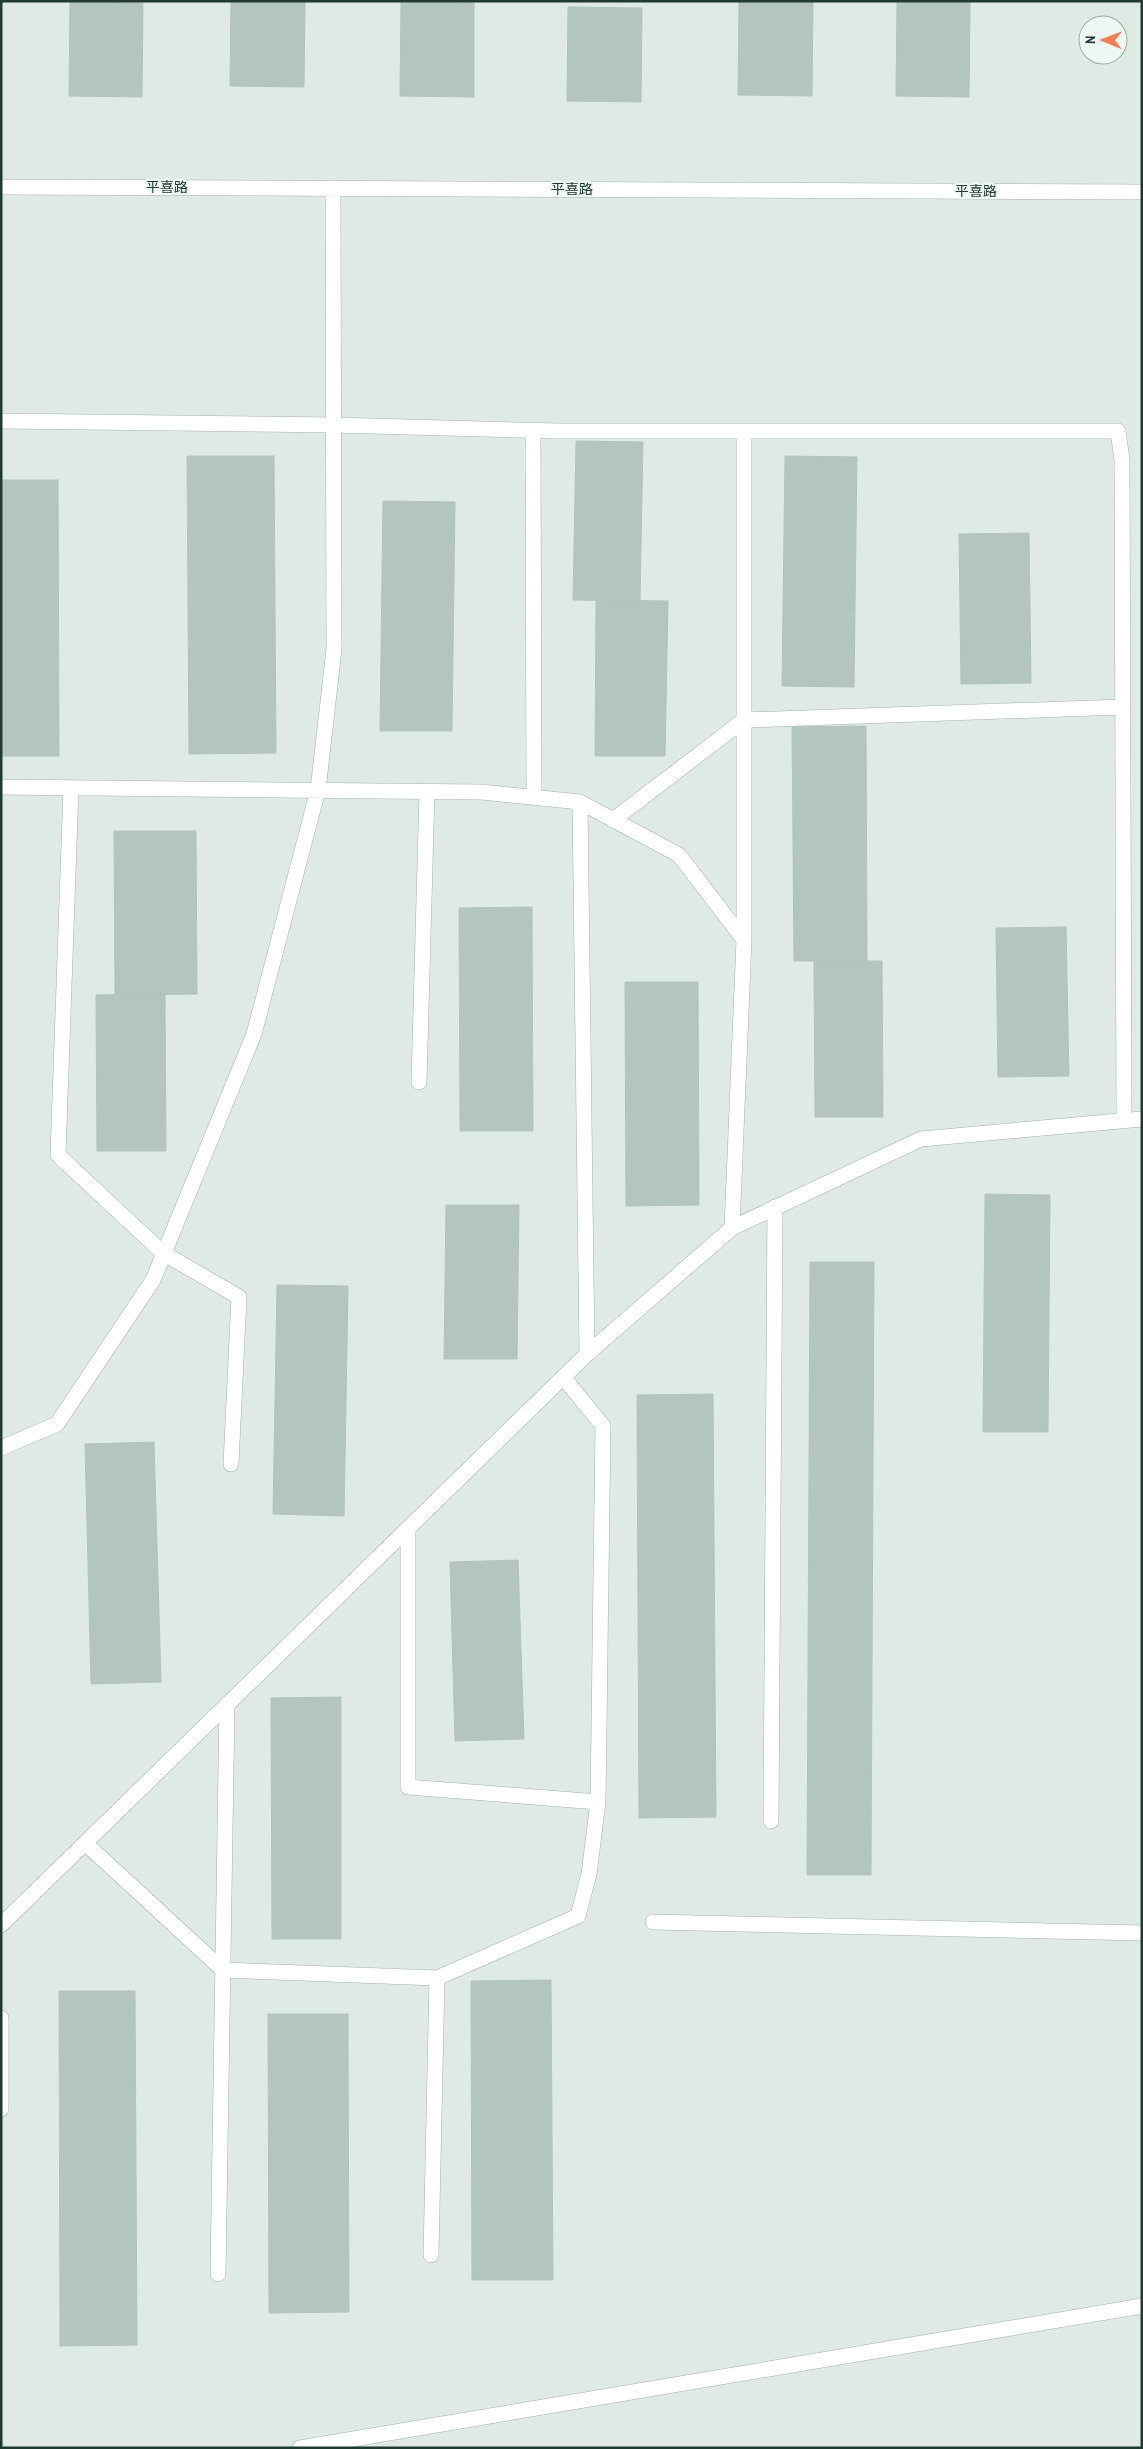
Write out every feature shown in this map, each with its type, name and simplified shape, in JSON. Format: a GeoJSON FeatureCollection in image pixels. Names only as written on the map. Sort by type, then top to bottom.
{"type":"FeatureCollection","features":[{"type":"Feature","properties":{"kind":"street","name":"平喜路"},"geometry":{"type":"LineString","coordinates":[[1,187],[1142,192]]}},
{"type":"Feature","properties":{"kind":"street"},"geometry":{"type":"LineString","coordinates":[[1,1448],[58,1424],[153,1280],[254,1034],[318,790],[334,649],[333,188]]}},
{"type":"Feature","properties":{"kind":"street"},"geometry":{"type":"LineString","coordinates":[[1,421],[333,425],[533,431],[1118,431],[1122,460],[1124,1120]]}},
{"type":"Feature","properties":{"kind":"street"},"geometry":{"type":"LineString","coordinates":[[533,431],[534,797]]}},
{"type":"Feature","properties":{"kind":"street"},"geometry":{"type":"LineString","coordinates":[[732,1228],[744,940],[744,431]]}},
{"type":"Feature","properties":{"kind":"street"},"geometry":{"type":"LineString","coordinates":[[613,820],[744,720],[1123,707]]}},
{"type":"Feature","properties":{"kind":"street"},"geometry":{"type":"LineString","coordinates":[[1,787],[481,792],[580,802],[679,856],[744,940]]}},
{"type":"Feature","properties":{"kind":"street"},"geometry":{"type":"LineString","coordinates":[[71,788],[58,1155],[163,1254],[239,1297],[231,1464]]}},
{"type":"Feature","properties":{"kind":"street"},"geometry":{"type":"LineString","coordinates":[[419,1082],[427,791]]}},
{"type":"Feature","properties":{"kind":"street"},"geometry":{"type":"LineString","coordinates":[[580,802],[587,1354]]}},
{"type":"Feature","properties":{"kind":"street"},"geometry":{"type":"LineString","coordinates":[[1,1925],[587,1354],[732,1228],[920,1139],[1142,1119]]}},
{"type":"Feature","properties":{"kind":"street"},"geometry":{"type":"LineString","coordinates":[[771,1821],[775,1207]]}},
{"type":"Feature","properties":{"kind":"street"},"geometry":{"type":"LineString","coordinates":[[85,1843],[223,1970],[437,1978],[578,1916],[589,1874],[598,1802],[603,1426],[563,1377]]}},
{"type":"Feature","properties":{"kind":"street"},"geometry":{"type":"LineString","coordinates":[[408,1528],[408,1787],[598,1802]]}},
{"type":"Feature","properties":{"kind":"street"},"geometry":{"type":"LineString","coordinates":[[218,2274],[227,1704]]}},
{"type":"Feature","properties":{"kind":"street"},"geometry":{"type":"LineString","coordinates":[[653,1922],[1142,1932]]}},
{"type":"Feature","properties":{"kind":"street"},"geometry":{"type":"LineString","coordinates":[[431,2255],[437,1978]]}},
{"type":"Feature","properties":{"kind":"street"},"geometry":{"type":"LineString","coordinates":[[1,2018],[1,2110]]}},
{"type":"Feature","properties":{"kind":"street"},"geometry":{"type":"LineString","coordinates":[[300,2448],[1142,2306]]}},
{"type":"Feature","properties":{"kind":"building"},"geometry":{"type":"Polygon","coordinates":[[[231,1],[305,1],[304,87],[230,86],[231,1]]]}},
{"type":"Feature","properties":{"kind":"building"},"geometry":{"type":"Polygon","coordinates":[[[739,1],[813,2],[812,96],[738,95],[739,1]]]}},
{"type":"Feature","properties":{"kind":"building"},"geometry":{"type":"Polygon","coordinates":[[[70,2],[143,3],[142,97],[69,96],[70,2]]]}},
{"type":"Feature","properties":{"kind":"building"},"geometry":{"type":"Polygon","coordinates":[[[401,2],[474,3],[474,97],[400,96],[401,2]]]}},
{"type":"Feature","properties":{"kind":"building"},"geometry":{"type":"Polygon","coordinates":[[[897,2],[970,2],[969,97],[896,96],[897,2]]]}},
{"type":"Feature","properties":{"kind":"building"},"geometry":{"type":"Polygon","coordinates":[[[568,7],[642,8],[641,102],[567,101],[568,7]]]}},
{"type":"Feature","properties":{"kind":"building"},"geometry":{"type":"Polygon","coordinates":[[[576,441],[643,442],[640,601],[573,600],[576,441]]]}},
{"type":"Feature","properties":{"kind":"building"},"geometry":{"type":"Polygon","coordinates":[[[187,456],[274,456],[276,753],[189,754],[187,456]]]}},
{"type":"Feature","properties":{"kind":"building"},"geometry":{"type":"Polygon","coordinates":[[[785,456],[857,457],[854,687],[782,686],[785,456]]]}},
{"type":"Feature","properties":{"kind":"building"},"geometry":{"type":"Polygon","coordinates":[[[1,480],[58,480],[59,756],[1,756],[1,480]]]}},
{"type":"Feature","properties":{"kind":"building"},"geometry":{"type":"Polygon","coordinates":[[[383,501],[455,502],[452,731],[380,731],[383,501]]]}},
{"type":"Feature","properties":{"kind":"building"},"geometry":{"type":"Polygon","coordinates":[[[1029,533],[1031,683],[961,684],[959,534],[1029,533]]]}},
{"type":"Feature","properties":{"kind":"building"},"geometry":{"type":"Polygon","coordinates":[[[596,600],[668,601],[665,756],[595,756],[596,600]]]}},
{"type":"Feature","properties":{"kind":"building"},"geometry":{"type":"Polygon","coordinates":[[[866,726],[867,961],[794,961],[792,727],[866,726]]]}},
{"type":"Feature","properties":{"kind":"building"},"geometry":{"type":"Polygon","coordinates":[[[114,831],[196,831],[197,994],[115,995],[114,831]]]}},
{"type":"Feature","properties":{"kind":"building"},"geometry":{"type":"Polygon","coordinates":[[[532,907],[533,1131],[460,1131],[459,908],[532,907]]]}},
{"type":"Feature","properties":{"kind":"building"},"geometry":{"type":"Polygon","coordinates":[[[1066,927],[1069,1076],[998,1077],[996,928],[1066,927]]]}},
{"type":"Feature","properties":{"kind":"building"},"geometry":{"type":"Polygon","coordinates":[[[814,961],[882,961],[883,1117],[815,1117],[814,961]]]}},
{"type":"Feature","properties":{"kind":"building"},"geometry":{"type":"Polygon","coordinates":[[[625,982],[698,982],[699,1205],[626,1206],[625,982]]]}},
{"type":"Feature","properties":{"kind":"building"},"geometry":{"type":"Polygon","coordinates":[[[165,994],[166,1151],[97,1151],[96,995],[165,994]]]}},
{"type":"Feature","properties":{"kind":"building"},"geometry":{"type":"Polygon","coordinates":[[[985,1194],[1050,1195],[1048,1432],[983,1432],[985,1194]]]}},
{"type":"Feature","properties":{"kind":"building"},"geometry":{"type":"Polygon","coordinates":[[[446,1205],[519,1205],[517,1359],[444,1359],[446,1205]]]}},
{"type":"Feature","properties":{"kind":"building"},"geometry":{"type":"Polygon","coordinates":[[[810,1262],[874,1262],[871,1875],[807,1875],[810,1262]]]}},
{"type":"Feature","properties":{"kind":"building"},"geometry":{"type":"Polygon","coordinates":[[[277,1285],[348,1286],[344,1516],[273,1514],[277,1285]]]}},
{"type":"Feature","properties":{"kind":"building"},"geometry":{"type":"Polygon","coordinates":[[[713,1394],[716,1817],[639,1818],[637,1395],[713,1394]]]}},
{"type":"Feature","properties":{"kind":"building"},"geometry":{"type":"Polygon","coordinates":[[[154,1442],[161,1682],[91,1684],[85,1444],[154,1442]]]}},
{"type":"Feature","properties":{"kind":"building"},"geometry":{"type":"Polygon","coordinates":[[[518,1560],[524,1739],[455,1741],[450,1562],[518,1560]]]}},
{"type":"Feature","properties":{"kind":"building"},"geometry":{"type":"Polygon","coordinates":[[[341,1697],[341,1939],[272,1939],[271,1698],[341,1697]]]}},
{"type":"Feature","properties":{"kind":"building"},"geometry":{"type":"Polygon","coordinates":[[[551,1980],[553,2280],[472,2280],[471,1981],[551,1980]]]}},
{"type":"Feature","properties":{"kind":"building"},"geometry":{"type":"Polygon","coordinates":[[[59,1991],[135,1991],[137,2345],[60,2346],[59,1991]]]}},
{"type":"Feature","properties":{"kind":"building"},"geometry":{"type":"Polygon","coordinates":[[[268,2014],[348,2014],[349,2312],[269,2313],[268,2014]]]}}]}
